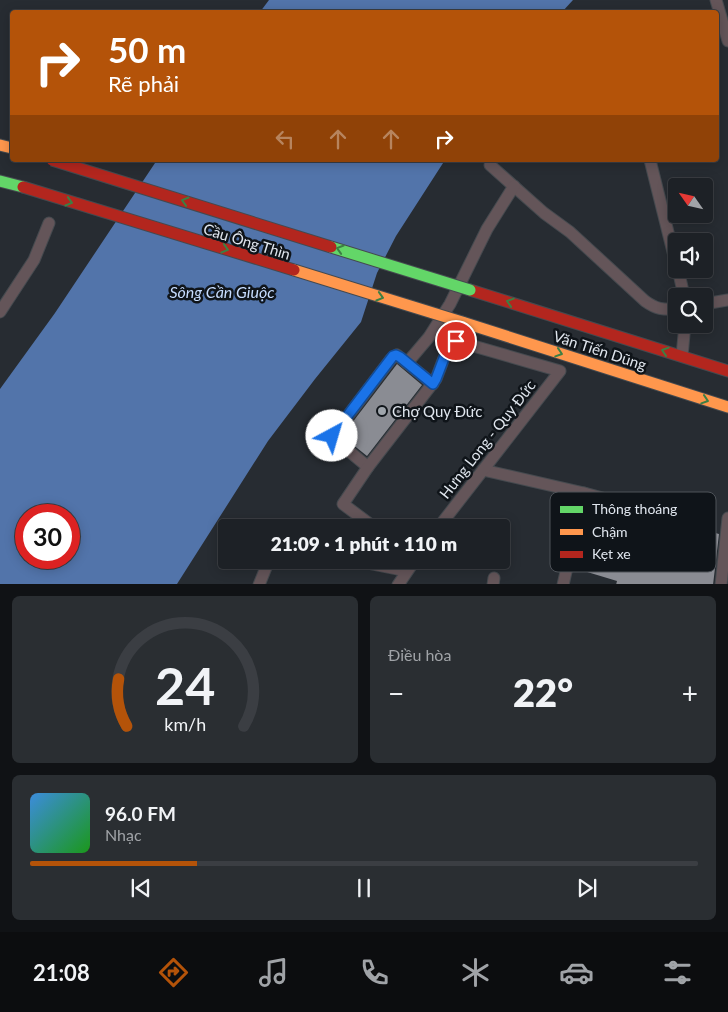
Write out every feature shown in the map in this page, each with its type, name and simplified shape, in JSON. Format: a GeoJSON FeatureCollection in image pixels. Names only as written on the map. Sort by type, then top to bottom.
{"type":"FeatureCollection","features":[{"type":"Feature","properties":{"kind":"highway","name":"Cầu Ông Thìn"},"geometry":{"type":"LineString","coordinates":[[58,162],[470,290]]}},
{"type":"Feature","properties":{"kind":"highway","name":"Cầu Ông Thìn"},"geometry":{"type":"LineString","coordinates":[[0,181],[462,322]]}},
{"type":"Feature","properties":{"kind":"highway","name":"Văn Tiến Dũng"},"geometry":{"type":"LineString","coordinates":[[470,290],[728,371]]}},
{"type":"Feature","properties":{"kind":"highway","name":"Văn Tiến Dũng"},"geometry":{"type":"LineString","coordinates":[[462,322],[728,407]]}},
{"type":"Feature","properties":{"kind":"street"},"geometry":{"type":"LineString","coordinates":[[719,10],[728,41]]}},
{"type":"Feature","properties":{"kind":"street"},"geometry":{"type":"LineString","coordinates":[[650,162],[668,233]]}},
{"type":"Feature","properties":{"kind":"street"},"geometry":{"type":"LineString","coordinates":[[490,165],[570,232],[645,301],[653,307],[668,310]]}},
{"type":"Feature","properties":{"kind":"street"},"geometry":{"type":"LineString","coordinates":[[407,363],[429,337],[450,304],[487,229],[514,186]]}},
{"type":"Feature","properties":{"kind":"street"},"geometry":{"type":"LineString","coordinates":[[0,312],[34,260],[49,223]]}},
{"type":"Feature","properties":{"kind":"street"},"geometry":{"type":"LineString","coordinates":[[713,302],[728,300]]}},
{"type":"Feature","properties":{"kind":"street"},"geometry":{"type":"LineString","coordinates":[[682,356],[685,333]]}},
{"type":"Feature","properties":{"kind":"street","name":"Hưng Long - Quy Đức"},"geometry":{"type":"LineString","coordinates":[[433,384],[444,358],[456,341],[560,371],[445,519]]}},
{"type":"Feature","properties":{"kind":"street"},"geometry":{"type":"LineString","coordinates":[[363,519],[343,504],[368,467],[433,384],[396,355],[393,356],[332,437],[368,467]]}},
{"type":"Feature","properties":{"kind":"street"},"geometry":{"type":"LineString","coordinates":[[483,470],[580,492]]}},
{"type":"Feature","properties":{"kind":"street"},"geometry":{"type":"LineString","coordinates":[[721,584],[728,518]]}},
{"type":"Feature","properties":{"kind":"street"},"geometry":{"type":"LineString","coordinates":[[259,584],[265,569]]}},
{"type":"Feature","properties":{"kind":"street"},"geometry":{"type":"LineString","coordinates":[[398,569],[407,571],[398,584]]}},
{"type":"Feature","properties":{"kind":"water"},"geometry":{"type":"Polygon","coordinates":[[[269,0],[573,0],[564,10],[262,10],[269,0]]]}},
{"type":"Feature","properties":{"kind":"water","name":"Sông Cần Giuộc"},"geometry":{"type":"Polygon","coordinates":[[[156,162],[444,162],[396,236],[377,273],[361,322],[268,441],[177,584],[0,584],[0,389],[55,313],[156,162]]]}},
{"type":"Feature","properties":{"kind":"building","name":"Chợ Quy Đức"},"geometry":{"type":"Polygon","coordinates":[[[397,364],[422,385],[367,456],[342,436],[397,364]]]}},
{"type":"Feature","properties":{"kind":"building"},"geometry":{"type":"Polygon","coordinates":[[[716,533],[719,534],[716,560],[716,533]]]}},
{"type":"Feature","properties":{"kind":"building"},"geometry":{"type":"Polygon","coordinates":[[[587,572],[715,572],[713,584],[616,584],[617,581],[587,572]]]}},
{"type":"Feature","properties":{"kind":"traffic: fast"},"geometry":{"type":"LineString","coordinates":[[0,181],[23,187]]}},
{"type":"Feature","properties":{"kind":"traffic: fast"},"geometry":{"type":"LineString","coordinates":[[331,247],[470,290]]}},
{"type":"Feature","properties":{"kind":"traffic: slow"},"geometry":{"type":"LineString","coordinates":[[0,145],[10,148]]}},
{"type":"Feature","properties":{"kind":"traffic: slow"},"geometry":{"type":"LineString","coordinates":[[294,270],[462,322]]}},
{"type":"Feature","properties":{"kind":"traffic: slow"},"geometry":{"type":"LineString","coordinates":[[462,322],[728,407]]}},
{"type":"Feature","properties":{"kind":"traffic: jam"},"geometry":{"type":"LineString","coordinates":[[58,162],[331,247]]}},
{"type":"Feature","properties":{"kind":"traffic: jam"},"geometry":{"type":"LineString","coordinates":[[23,187],[294,270]]}},
{"type":"Feature","properties":{"kind":"traffic: jam"},"geometry":{"type":"LineString","coordinates":[[470,290],[728,371]]}},
{"type":"Feature","properties":{"kind":"place","name":"Chợ Quy Đức"},"geometry":{"type":"Point","coordinates":[382,411]}},
{"type":"Feature","properties":{"kind":"route"},"geometry":{"type":"LineString","coordinates":[[332,436],[393,356],[400,357],[433,384],[444,358],[456,341]]}}]}
